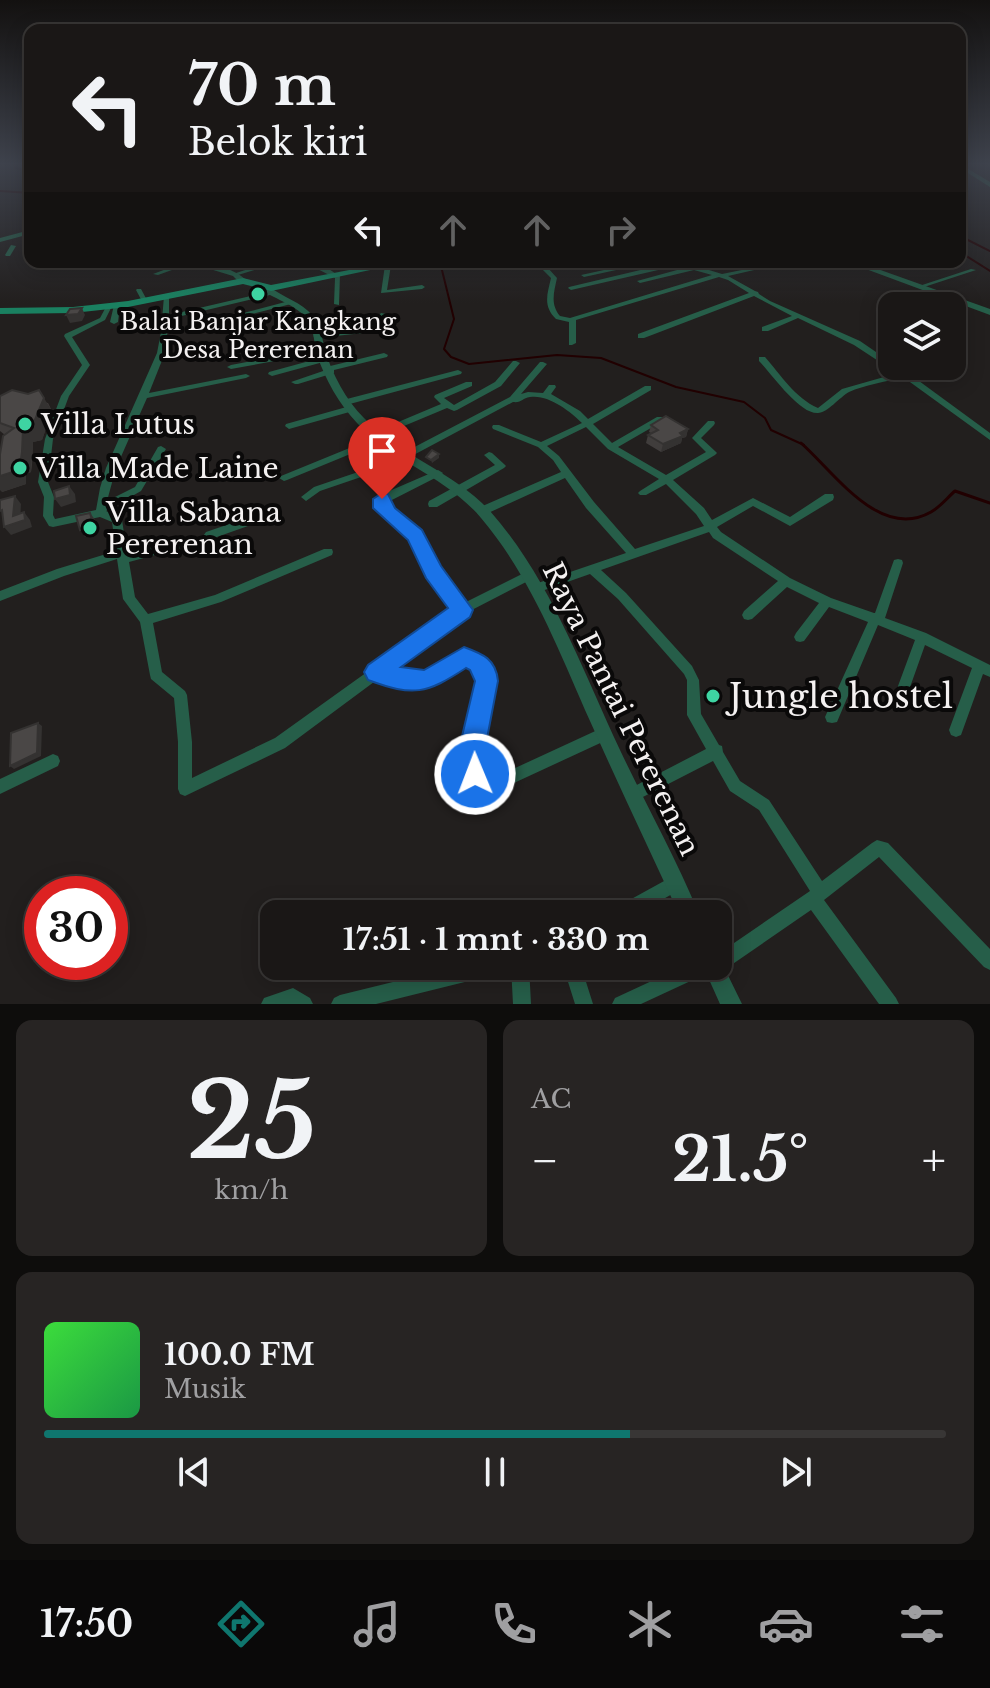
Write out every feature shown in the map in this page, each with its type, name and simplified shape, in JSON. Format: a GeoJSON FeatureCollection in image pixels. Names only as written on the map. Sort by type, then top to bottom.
{"type":"FeatureCollection","features":[{"type":"Feature","properties":{"kind":"main road"},"geometry":{"type":"LineString","coordinates":[[0,311],[145,302],[239,278],[272,291],[374,268]]}},
{"type":"Feature","properties":{"kind":"street"},"geometry":{"type":"LineString","coordinates":[[0,240],[24,234]]}},
{"type":"Feature","properties":{"kind":"street"},"geometry":{"type":"LineString","coordinates":[[8,255],[13,246]]}},
{"type":"Feature","properties":{"kind":"street"},"geometry":{"type":"LineString","coordinates":[[156,274],[178,268]]}},
{"type":"Feature","properties":{"kind":"street"},"geometry":{"type":"LineString","coordinates":[[213,268],[239,278],[263,268]]}},
{"type":"Feature","properties":{"kind":"street"},"geometry":{"type":"LineString","coordinates":[[324,268],[336,276],[337,304]]}},
{"type":"Feature","properties":{"kind":"street"},"geometry":{"type":"LineString","coordinates":[[387,268],[383,292],[422,287]]}},
{"type":"Feature","properties":{"kind":"street"},"geometry":{"type":"LineString","coordinates":[[544,268],[554,278],[548,294],[551,309],[558,318],[572,320],[756,268]]}},
{"type":"Feature","properties":{"kind":"street"},"geometry":{"type":"LineString","coordinates":[[584,275],[620,268]]}},
{"type":"Feature","properties":{"kind":"street"},"geometry":{"type":"LineString","coordinates":[[571,288],[657,268]]}},
{"type":"Feature","properties":{"kind":"street"},"geometry":{"type":"LineString","coordinates":[[640,281],[691,268]]}},
{"type":"Feature","properties":{"kind":"street"},"geometry":{"type":"LineString","coordinates":[[698,268],[756,293],[797,316],[857,343],[878,357]]}},
{"type":"Feature","properties":{"kind":"street"},"geometry":{"type":"LineString","coordinates":[[867,268],[990,312]]}},
{"type":"Feature","properties":{"kind":"street"},"geometry":{"type":"LineString","coordinates":[[919,287],[973,270]]}},
{"type":"Feature","properties":{"kind":"street"},"geometry":{"type":"LineString","coordinates":[[139,290],[145,302]]}},
{"type":"Feature","properties":{"kind":"street"},"geometry":{"type":"LineString","coordinates":[[166,318],[272,291]]}},
{"type":"Feature","properties":{"kind":"street","name":"Raya Pantai Pererenan"},"geometry":{"type":"LineString","coordinates":[[272,291],[309,316],[324,357],[348,406],[377,437],[459,489],[482,511],[532,582],[683,900]]}},
{"type":"Feature","properties":{"kind":"street"},"geometry":{"type":"LineString","coordinates":[[641,336],[756,293]]}},
{"type":"Feature","properties":{"kind":"street"},"geometry":{"type":"LineString","coordinates":[[101,511],[111,469],[161,354],[167,295]]}},
{"type":"Feature","properties":{"kind":"street"},"geometry":{"type":"LineString","coordinates":[[228,318],[289,303]]}},
{"type":"Feature","properties":{"kind":"street"},"geometry":{"type":"LineString","coordinates":[[113,306],[114,322]]}},
{"type":"Feature","properties":{"kind":"street"},"geometry":{"type":"LineString","coordinates":[[113,306],[103,319],[68,336],[86,365],[56,417],[43,482],[49,497],[48,516],[53,523],[101,511],[138,489],[161,449]]}},
{"type":"Feature","properties":{"kind":"street"},"geometry":{"type":"LineString","coordinates":[[295,382],[324,357],[369,330],[383,314]]}},
{"type":"Feature","properties":{"kind":"street"},"geometry":{"type":"LineString","coordinates":[[765,329],[797,316]]}},
{"type":"Feature","properties":{"kind":"street"},"geometry":{"type":"LineString","coordinates":[[572,320],[572,343]]}},
{"type":"Feature","properties":{"kind":"street"},"geometry":{"type":"LineString","coordinates":[[231,367],[324,357],[384,355]]}},
{"type":"Feature","properties":{"kind":"street"},"geometry":{"type":"LineString","coordinates":[[272,374],[324,357]]}},
{"type":"Feature","properties":{"kind":"street"},"geometry":{"type":"LineString","coordinates":[[762,359],[787,390],[819,411],[845,391],[883,380]]}},
{"type":"Feature","properties":{"kind":"street"},"geometry":{"type":"LineString","coordinates":[[469,384],[438,397],[454,408],[498,384],[516,363]]}},
{"type":"Feature","properties":{"kind":"street"},"geometry":{"type":"LineString","coordinates":[[306,497],[317,489],[403,455],[513,399],[543,364]]}},
{"type":"Feature","properties":{"kind":"street"},"geometry":{"type":"LineString","coordinates":[[289,426],[458,372]]}},
{"type":"Feature","properties":{"kind":"street"},"geometry":{"type":"LineString","coordinates":[[141,397],[246,376]]}},
{"type":"Feature","properties":{"kind":"street"},"geometry":{"type":"LineString","coordinates":[[912,380],[990,437]]}},
{"type":"Feature","properties":{"kind":"street"},"geometry":{"type":"LineString","coordinates":[[541,445],[586,424],[648,388]]}},
{"type":"Feature","properties":{"kind":"street"},"geometry":{"type":"LineString","coordinates":[[509,407],[528,394],[550,392],[577,413],[611,447],[667,480],[700,511],[710,527],[786,581],[827,601],[922,637],[985,668],[956,730]]}},
{"type":"Feature","properties":{"kind":"street"},"geometry":{"type":"LineString","coordinates":[[284,478],[447,405]]}},
{"type":"Feature","properties":{"kind":"street"},"geometry":{"type":"LineString","coordinates":[[611,447],[660,419]]}},
{"type":"Feature","properties":{"kind":"street"},"geometry":{"type":"LineString","coordinates":[[643,493],[712,453],[696,438],[711,423]]}},
{"type":"Feature","properties":{"kind":"street"},"geometry":{"type":"LineString","coordinates":[[496,427],[541,445],[568,473],[590,505],[633,554]]}},
{"type":"Feature","properties":{"kind":"street"},"geometry":{"type":"LineString","coordinates":[[433,504],[501,466],[489,455]]}},
{"type":"Feature","properties":{"kind":"street"},"geometry":{"type":"LineString","coordinates":[[438,473],[384,498],[380,503],[415,535],[434,572],[462,610]]}},
{"type":"Feature","properties":{"kind":"street"},"geometry":{"type":"LineString","coordinates":[[482,511],[568,473]]}},
{"type":"Feature","properties":{"kind":"street"},"geometry":{"type":"LineString","coordinates":[[101,511],[117,520],[129,599],[146,620],[156,675],[180,695],[185,742],[185,789],[280,743],[462,610],[532,582],[593,570],[710,527],[753,502],[790,522],[829,497]]}},
{"type":"Feature","properties":{"kind":"street"},"geometry":{"type":"LineString","coordinates":[[0,596],[61,572],[121,556],[204,543],[210,535],[244,523]]}},
{"type":"Feature","properties":{"kind":"street"},"geometry":{"type":"LineString","coordinates":[[146,620],[217,599],[328,552]]}},
{"type":"Feature","properties":{"kind":"street"},"geometry":{"type":"LineString","coordinates":[[832,717],[898,563]]}},
{"type":"Feature","properties":{"kind":"street"},"geometry":{"type":"LineString","coordinates":[[593,570],[622,596],[688,670],[693,680],[694,715],[735,786],[764,805],[817,896],[890,1004]]}},
{"type":"Feature","properties":{"kind":"street"},"geometry":{"type":"LineString","coordinates":[[748,615],[786,581]]}},
{"type":"Feature","properties":{"kind":"street"},"geometry":{"type":"LineString","coordinates":[[800,637],[827,601]]}},
{"type":"Feature","properties":{"kind":"street"},"geometry":{"type":"LineString","coordinates":[[904,686],[922,637]]}},
{"type":"Feature","properties":{"kind":"street"},"geometry":{"type":"LineString","coordinates":[[376,672],[417,682],[428,680],[464,657],[478,662],[485,671],[486,681],[472,749],[475,774],[483,787],[488,788],[604,734]]}},
{"type":"Feature","properties":{"kind":"street"},"geometry":{"type":"LineString","coordinates":[[634,794],[717,751]]}},
{"type":"Feature","properties":{"kind":"street"},"geometry":{"type":"LineString","coordinates":[[0,787],[53,761]]}},
{"type":"Feature","properties":{"kind":"street"},"geometry":{"type":"LineString","coordinates":[[732,953],[817,896],[870,850],[882,849],[990,961]]}},
{"type":"Feature","properties":{"kind":"street"},"geometry":{"type":"LineString","coordinates":[[645,900],[675,883]]}},
{"type":"Feature","properties":{"kind":"street"},"geometry":{"type":"LineString","coordinates":[[340,1004],[437,980]]}},
{"type":"Feature","properties":{"kind":"street"},"geometry":{"type":"LineString","coordinates":[[521,980],[522,1004]]}},
{"type":"Feature","properties":{"kind":"street"},"geometry":{"type":"LineString","coordinates":[[576,980],[584,1004]]}},
{"type":"Feature","properties":{"kind":"street"},"geometry":{"type":"LineString","coordinates":[[621,1004],[679,980]]}},
{"type":"Feature","properties":{"kind":"street"},"geometry":{"type":"LineString","coordinates":[[720,980],[731,1004]]}},
{"type":"Feature","properties":{"kind":"street"},"geometry":{"type":"LineString","coordinates":[[271,1003],[293,997],[304,1004]]}},
{"type":"Feature","properties":{"kind":"building"},"geometry":{"type":"Polygon","coordinates":[[[82,308],[78,314],[66,315],[70,309],[82,308]]]}},
{"type":"Feature","properties":{"kind":"building"},"geometry":{"type":"Polygon","coordinates":[[[12,390],[28,394],[39,390],[44,398],[32,427],[23,429],[21,459],[16,460],[16,471],[0,476],[3,436],[14,428],[0,423],[0,396],[12,390]]]}},
{"type":"Feature","properties":{"kind":"building"},"geometry":{"type":"Polygon","coordinates":[[[666,416],[688,429],[680,433],[683,436],[663,444],[648,435],[658,430],[651,425],[666,416]]]}},
{"type":"Feature","properties":{"kind":"building"},"geometry":{"type":"Polygon","coordinates":[[[432,450],[439,454],[431,460],[426,457],[432,450]]]}},
{"type":"Feature","properties":{"kind":"building"},"geometry":{"type":"Polygon","coordinates":[[[69,486],[70,495],[55,499],[54,491],[69,486]]]}},
{"type":"Feature","properties":{"kind":"building"},"geometry":{"type":"Polygon","coordinates":[[[15,496],[13,516],[24,512],[25,520],[4,527],[0,500],[15,496]]]}},
{"type":"Feature","properties":{"kind":"building"},"geometry":{"type":"Polygon","coordinates":[[[90,513],[93,524],[80,530],[76,516],[90,513]]]}},
{"type":"Feature","properties":{"kind":"building"},"geometry":{"type":"Polygon","coordinates":[[[38,723],[37,753],[10,766],[11,733],[38,723]]]}},
{"type":"Feature","properties":{"kind":"waterway"},"geometry":{"type":"LineString","coordinates":[[966,239],[990,251]]}},
{"type":"Feature","properties":{"kind":"waterway"},"geometry":{"type":"LineString","coordinates":[[966,256],[990,271]]}},
{"type":"Feature","properties":{"kind":"waterway"},"geometry":{"type":"LineString","coordinates":[[441,268],[454,319],[444,349],[451,357],[469,364],[557,355],[601,358],[676,387],[744,402],[765,418],[771,430],[802,444]]}},
{"type":"Feature","properties":{"kind":"waterway"},"geometry":{"type":"LineString","coordinates":[[802,444],[860,500],[894,518],[912,519],[931,512],[955,491],[990,503]]}},
{"type":"Feature","properties":{"kind":"place","name":"Balai Banjar Kangkang Desa Pererenan"},"geometry":{"type":"Point","coordinates":[258,294]}},
{"type":"Feature","properties":{"kind":"place","name":"Villa Lutus"},"geometry":{"type":"Point","coordinates":[25,424]}},
{"type":"Feature","properties":{"kind":"place","name":"Villa Made Laine"},"geometry":{"type":"Point","coordinates":[20,468]}},
{"type":"Feature","properties":{"kind":"place","name":"Villa Sabana Pererenan"},"geometry":{"type":"Point","coordinates":[90,528]}},
{"type":"Feature","properties":{"kind":"place","name":"Jungle hostel"},"geometry":{"type":"Point","coordinates":[713,696]}},
{"type":"Feature","properties":{"kind":"route"},"geometry":{"type":"LineString","coordinates":[[382,499],[380,503],[388,513],[415,535],[434,572],[462,610],[376,672],[417,682],[428,680],[464,657],[478,662],[485,671],[486,681],[472,749],[475,774]]}}]}
